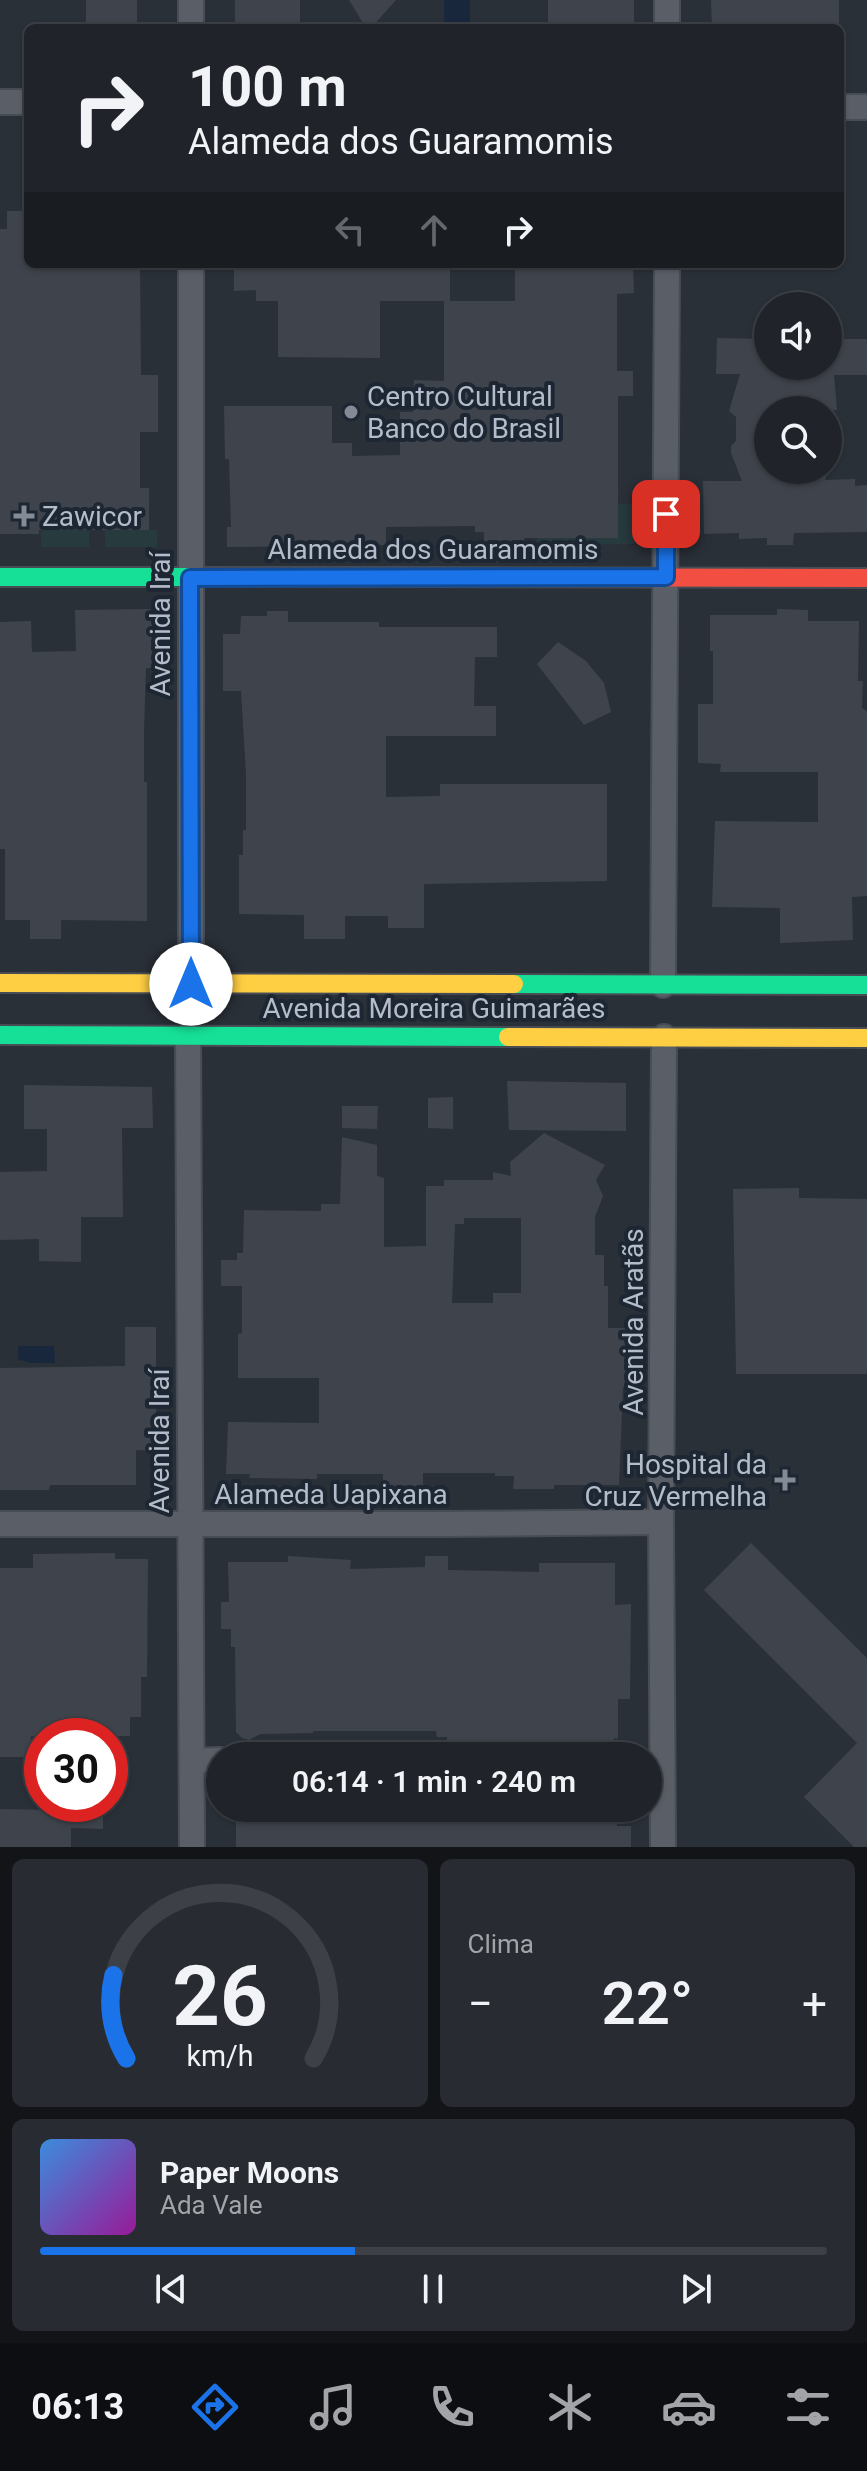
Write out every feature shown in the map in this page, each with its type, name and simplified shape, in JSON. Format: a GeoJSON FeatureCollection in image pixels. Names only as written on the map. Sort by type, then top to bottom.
{"type":"FeatureCollection","features":[{"type":"Feature","properties":{"kind":"main road","name":"Alameda dos Guaramomis"},"geometry":{"type":"LineString","coordinates":[[0,577],[867,578]]}},
{"type":"Feature","properties":{"kind":"main road","name":"Avenida Moreira Guimarães"},"geometry":{"type":"LineString","coordinates":[[0,983],[867,985]]}},
{"type":"Feature","properties":{"kind":"main road","name":"Avenida Moreira Guimarães"},"geometry":{"type":"LineString","coordinates":[[0,1035],[867,1038]]}},
{"type":"Feature","properties":{"kind":"street"},"geometry":{"type":"LineString","coordinates":[[191,0],[191,24]]}},
{"type":"Feature","properties":{"kind":"street"},"geometry":{"type":"LineString","coordinates":[[667,0],[667,24]]}},
{"type":"Feature","properties":{"kind":"street"},"geometry":{"type":"LineString","coordinates":[[0,102],[24,102]]}},
{"type":"Feature","properties":{"kind":"street"},"geometry":{"type":"LineString","coordinates":[[844,107],[867,107]]}},
{"type":"Feature","properties":{"kind":"street","name":"Avenida Iraí"},"geometry":{"type":"LineString","coordinates":[[191,268],[191,984]]}},
{"type":"Feature","properties":{"kind":"street"},"geometry":{"type":"LineString","coordinates":[[663,985],[667,268]]}},
{"type":"Feature","properties":{"kind":"street","name":"Avenida Iraí"},"geometry":{"type":"LineString","coordinates":[[188,1035],[192,1847]]}},
{"type":"Feature","properties":{"kind":"street","name":"Avenida Aratãs"},"geometry":{"type":"LineString","coordinates":[[656,1742],[661,1522],[664,1037]]}},
{"type":"Feature","properties":{"kind":"street","name":"Alameda Uapixana"},"geometry":{"type":"LineString","coordinates":[[0,1524],[661,1522]]}},
{"type":"Feature","properties":{"kind":"street"},"geometry":{"type":"LineString","coordinates":[[192,1761],[206,1760]]}},
{"type":"Feature","properties":{"kind":"street","name":"Avenida Aratãs"},"geometry":{"type":"LineString","coordinates":[[661,1822],[663,1847]]}},
{"type":"Feature","properties":{"kind":"green space"},"geometry":{"type":"Polygon","coordinates":[[[618,504],[634,504],[634,544],[537,545],[537,538],[618,504]]]}},
{"type":"Feature","properties":{"kind":"green space"},"geometry":{"type":"Polygon","coordinates":[[[41,530],[89,530],[89,547],[41,547],[41,530]]]}},
{"type":"Feature","properties":{"kind":"green space"},"geometry":{"type":"Polygon","coordinates":[[[105,530],[157,530],[157,547],[105,547],[105,530]]]}},
{"type":"Feature","properties":{"kind":"water"},"geometry":{"type":"Polygon","coordinates":[[[444,0],[470,0],[470,24],[444,24],[444,0]]]}},
{"type":"Feature","properties":{"kind":"water"},"geometry":{"type":"Polygon","coordinates":[[[18,1346],[54,1346],[55,1363],[30,1363],[18,1359],[18,1346]]]}},
{"type":"Feature","properties":{"kind":"building"},"geometry":{"type":"Polygon","coordinates":[[[86,0],[137,0],[137,24],[86,24],[86,0]]]}},
{"type":"Feature","properties":{"kind":"building"},"geometry":{"type":"Polygon","coordinates":[[[235,0],[300,0],[300,24],[235,24],[235,0]]]}},
{"type":"Feature","properties":{"kind":"building"},"geometry":{"type":"Polygon","coordinates":[[[349,0],[396,0],[375,24],[364,24],[349,0]]]}},
{"type":"Feature","properties":{"kind":"building"},"geometry":{"type":"Polygon","coordinates":[[[548,0],[634,0],[634,24],[548,24],[548,0]]]}},
{"type":"Feature","properties":{"kind":"building"},"geometry":{"type":"Polygon","coordinates":[[[711,0],[839,0],[839,24],[712,24],[711,0]]]}},
{"type":"Feature","properties":{"kind":"building"},"geometry":{"type":"Polygon","coordinates":[[[7,211],[24,211],[24,268],[140,268],[141,375],[158,375],[158,432],[140,432],[140,488],[149,488],[149,530],[39,530],[39,534],[0,534],[0,229],[7,229],[7,211]]]}},
{"type":"Feature","properties":{"kind":"building"},"geometry":{"type":"Polygon","coordinates":[[[234,268],[450,268],[450,301],[380,301],[380,358],[278,357],[278,301],[256,301],[256,290],[234,291],[234,268]]]}},
{"type":"Feature","properties":{"kind":"building"},"geometry":{"type":"Polygon","coordinates":[[[515,268],[633,268],[634,293],[617,294],[617,371],[633,371],[633,396],[618,396],[618,538],[524,538],[524,545],[484,545],[484,532],[475,532],[475,526],[386,527],[386,545],[227,547],[227,527],[231,527],[224,406],[332,406],[332,443],[352,443],[352,456],[400,455],[400,412],[413,412],[414,380],[444,381],[444,301],[515,301],[515,268]]]}},
{"type":"Feature","properties":{"kind":"building"},"geometry":{"type":"Polygon","coordinates":[[[717,338],[754,339],[754,380],[834,380],[836,396],[754,396],[754,484],[842,484],[842,479],[855,479],[855,486],[867,485],[867,532],[794,533],[793,545],[767,545],[767,538],[739,539],[739,533],[704,534],[703,481],[742,481],[731,453],[731,446],[736,441],[736,417],[729,411],[740,374],[716,374],[717,338]]]}},
{"type":"Feature","properties":{"kind":"building"},"geometry":{"type":"Polygon","coordinates":[[[842,339],[867,339],[867,375],[842,375],[842,339]]]}},
{"type":"Feature","properties":{"kind":"building"},"geometry":{"type":"Polygon","coordinates":[[[150,609],[153,668],[146,668],[144,732],[147,921],[61,920],[61,939],[30,939],[30,920],[5,920],[5,849],[0,849],[0,622],[31,621],[32,652],[76,651],[75,610],[150,609]]]}},
{"type":"Feature","properties":{"kind":"building"},"geometry":{"type":"Polygon","coordinates":[[[777,609],[808,610],[808,621],[859,621],[858,681],[863,681],[862,708],[867,711],[867,896],[852,897],[853,940],[780,943],[780,908],[712,907],[715,821],[818,822],[818,772],[720,772],[721,764],[698,763],[698,704],[713,704],[710,615],[777,615],[777,609]]]}},
{"type":"Feature","properties":{"kind":"building"},"geometry":{"type":"Polygon","coordinates":[[[267,611],[288,611],[288,622],[379,622],[379,627],[497,627],[497,657],[475,657],[474,706],[496,706],[496,736],[386,736],[386,797],[440,796],[440,784],[607,784],[607,881],[424,884],[424,928],[388,928],[388,916],[345,916],[345,939],[304,939],[304,915],[239,914],[239,855],[243,855],[243,830],[246,830],[246,774],[241,691],[223,691],[223,634],[240,634],[241,616],[267,616],[267,611]]]}},
{"type":"Feature","properties":{"kind":"building"},"geometry":{"type":"Polygon","coordinates":[[[558,642],[586,661],[604,683],[611,712],[584,725],[537,664],[558,642]]]}},
{"type":"Feature","properties":{"kind":"building"},"geometry":{"type":"Polygon","coordinates":[[[507,1081],[626,1083],[626,1131],[509,1130],[507,1081]]]}},
{"type":"Feature","properties":{"kind":"building"},"geometry":{"type":"Polygon","coordinates":[[[24,1085],[152,1087],[153,1128],[122,1128],[123,1217],[81,1217],[81,1262],[39,1261],[39,1239],[0,1240],[0,1172],[47,1171],[47,1129],[24,1129],[24,1085]]]}},
{"type":"Feature","properties":{"kind":"building"},"geometry":{"type":"Polygon","coordinates":[[[453,1097],[453,1129],[428,1128],[428,1098],[453,1097]]]}},
{"type":"Feature","properties":{"kind":"building"},"geometry":{"type":"Polygon","coordinates":[[[342,1106],[378,1106],[377,1129],[342,1128],[342,1106]]]}},
{"type":"Feature","properties":{"kind":"building"},"geometry":{"type":"Polygon","coordinates":[[[544,1133],[605,1165],[596,1180],[603,1196],[595,1217],[595,1255],[604,1255],[608,1328],[629,1328],[630,1387],[623,1387],[619,1485],[554,1485],[554,1489],[513,1489],[514,1476],[423,1473],[423,1490],[383,1489],[383,1474],[317,1474],[317,1479],[249,1478],[250,1474],[226,1474],[228,1422],[319,1423],[319,1378],[238,1378],[242,1286],[221,1286],[221,1260],[237,1260],[237,1253],[243,1253],[244,1210],[321,1211],[321,1204],[340,1204],[342,1137],[377,1145],[377,1176],[384,1178],[384,1247],[426,1246],[426,1186],[444,1186],[444,1180],[493,1180],[493,1172],[511,1176],[510,1162],[544,1133]],[[464,1218],[464,1224],[455,1224],[452,1303],[493,1303],[493,1293],[521,1293],[521,1218],[464,1218]]]}},
{"type":"Feature","properties":{"kind":"building"},"geometry":{"type":"Polygon","coordinates":[[[799,1188],[799,1198],[867,1199],[867,1374],[736,1374],[733,1189],[799,1188]]]}},
{"type":"Feature","properties":{"kind":"building"},"geometry":{"type":"Polygon","coordinates":[[[125,1327],[156,1327],[156,1451],[136,1450],[136,1485],[50,1485],[49,1490],[0,1490],[0,1368],[125,1366],[125,1327]]]}},
{"type":"Feature","properties":{"kind":"building"},"geometry":{"type":"Polygon","coordinates":[[[751,1543],[867,1658],[867,1847],[854,1847],[804,1797],[857,1743],[704,1590],[751,1543]]]}},
{"type":"Feature","properties":{"kind":"building"},"geometry":{"type":"Polygon","coordinates":[[[115,1553],[115,1559],[148,1559],[147,1677],[141,1677],[141,1717],[130,1717],[130,1736],[128,1718],[24,1718],[24,1757],[0,1757],[0,1568],[33,1568],[33,1554],[115,1553]]]}},
{"type":"Feature","properties":{"kind":"building"},"geometry":{"type":"Polygon","coordinates":[[[288,1556],[351,1560],[350,1569],[425,1567],[425,1556],[448,1556],[448,1570],[539,1572],[539,1563],[615,1563],[615,1605],[631,1604],[630,1699],[618,1699],[618,1739],[614,1738],[614,1742],[447,1742],[447,1737],[437,1737],[436,1731],[313,1731],[260,1734],[249,1740],[242,1738],[236,1732],[235,1647],[231,1647],[231,1629],[221,1629],[221,1602],[229,1602],[228,1562],[288,1562],[288,1556]]]}},
{"type":"Feature","properties":{"kind":"building"},"geometry":{"type":"Polygon","coordinates":[[[0,1809],[24,1809],[24,1822],[103,1822],[103,1829],[71,1828],[71,1847],[0,1847],[0,1809]]]}},
{"type":"Feature","properties":{"kind":"building"},"geometry":{"type":"Polygon","coordinates":[[[236,1822],[617,1822],[617,1826],[631,1826],[631,1847],[236,1847],[236,1822]]]}},
{"type":"Feature","properties":{"kind":"traffic: fast"},"geometry":{"type":"LineString","coordinates":[[0,577],[428,577]]}},
{"type":"Feature","properties":{"kind":"traffic: fast"},"geometry":{"type":"LineString","coordinates":[[514,984],[867,985]]}},
{"type":"Feature","properties":{"kind":"traffic: fast"},"geometry":{"type":"LineString","coordinates":[[0,1035],[508,1037]]}},
{"type":"Feature","properties":{"kind":"traffic: slow"},"geometry":{"type":"LineString","coordinates":[[0,983],[514,984]]}},
{"type":"Feature","properties":{"kind":"traffic: slow"},"geometry":{"type":"LineString","coordinates":[[508,1037],[867,1038]]}},
{"type":"Feature","properties":{"kind":"traffic: jam"},"geometry":{"type":"LineString","coordinates":[[428,577],[867,578]]}},
{"type":"Feature","properties":{"kind":"place","name":"Centro Cultural Banco do Brasil"},"geometry":{"type":"Point","coordinates":[351,412]}},
{"type":"Feature","properties":{"kind":"place","name":"Zawicor"},"geometry":{"type":"Point","coordinates":[24,516]}},
{"type":"Feature","properties":{"kind":"place","name":"Hospital da Cruz Vermelha"},"geometry":{"type":"Point","coordinates":[785,1480]}},
{"type":"Feature","properties":{"kind":"route"},"geometry":{"type":"LineString","coordinates":[[191,984],[190,578],[666,577],[666,514]]}}]}
